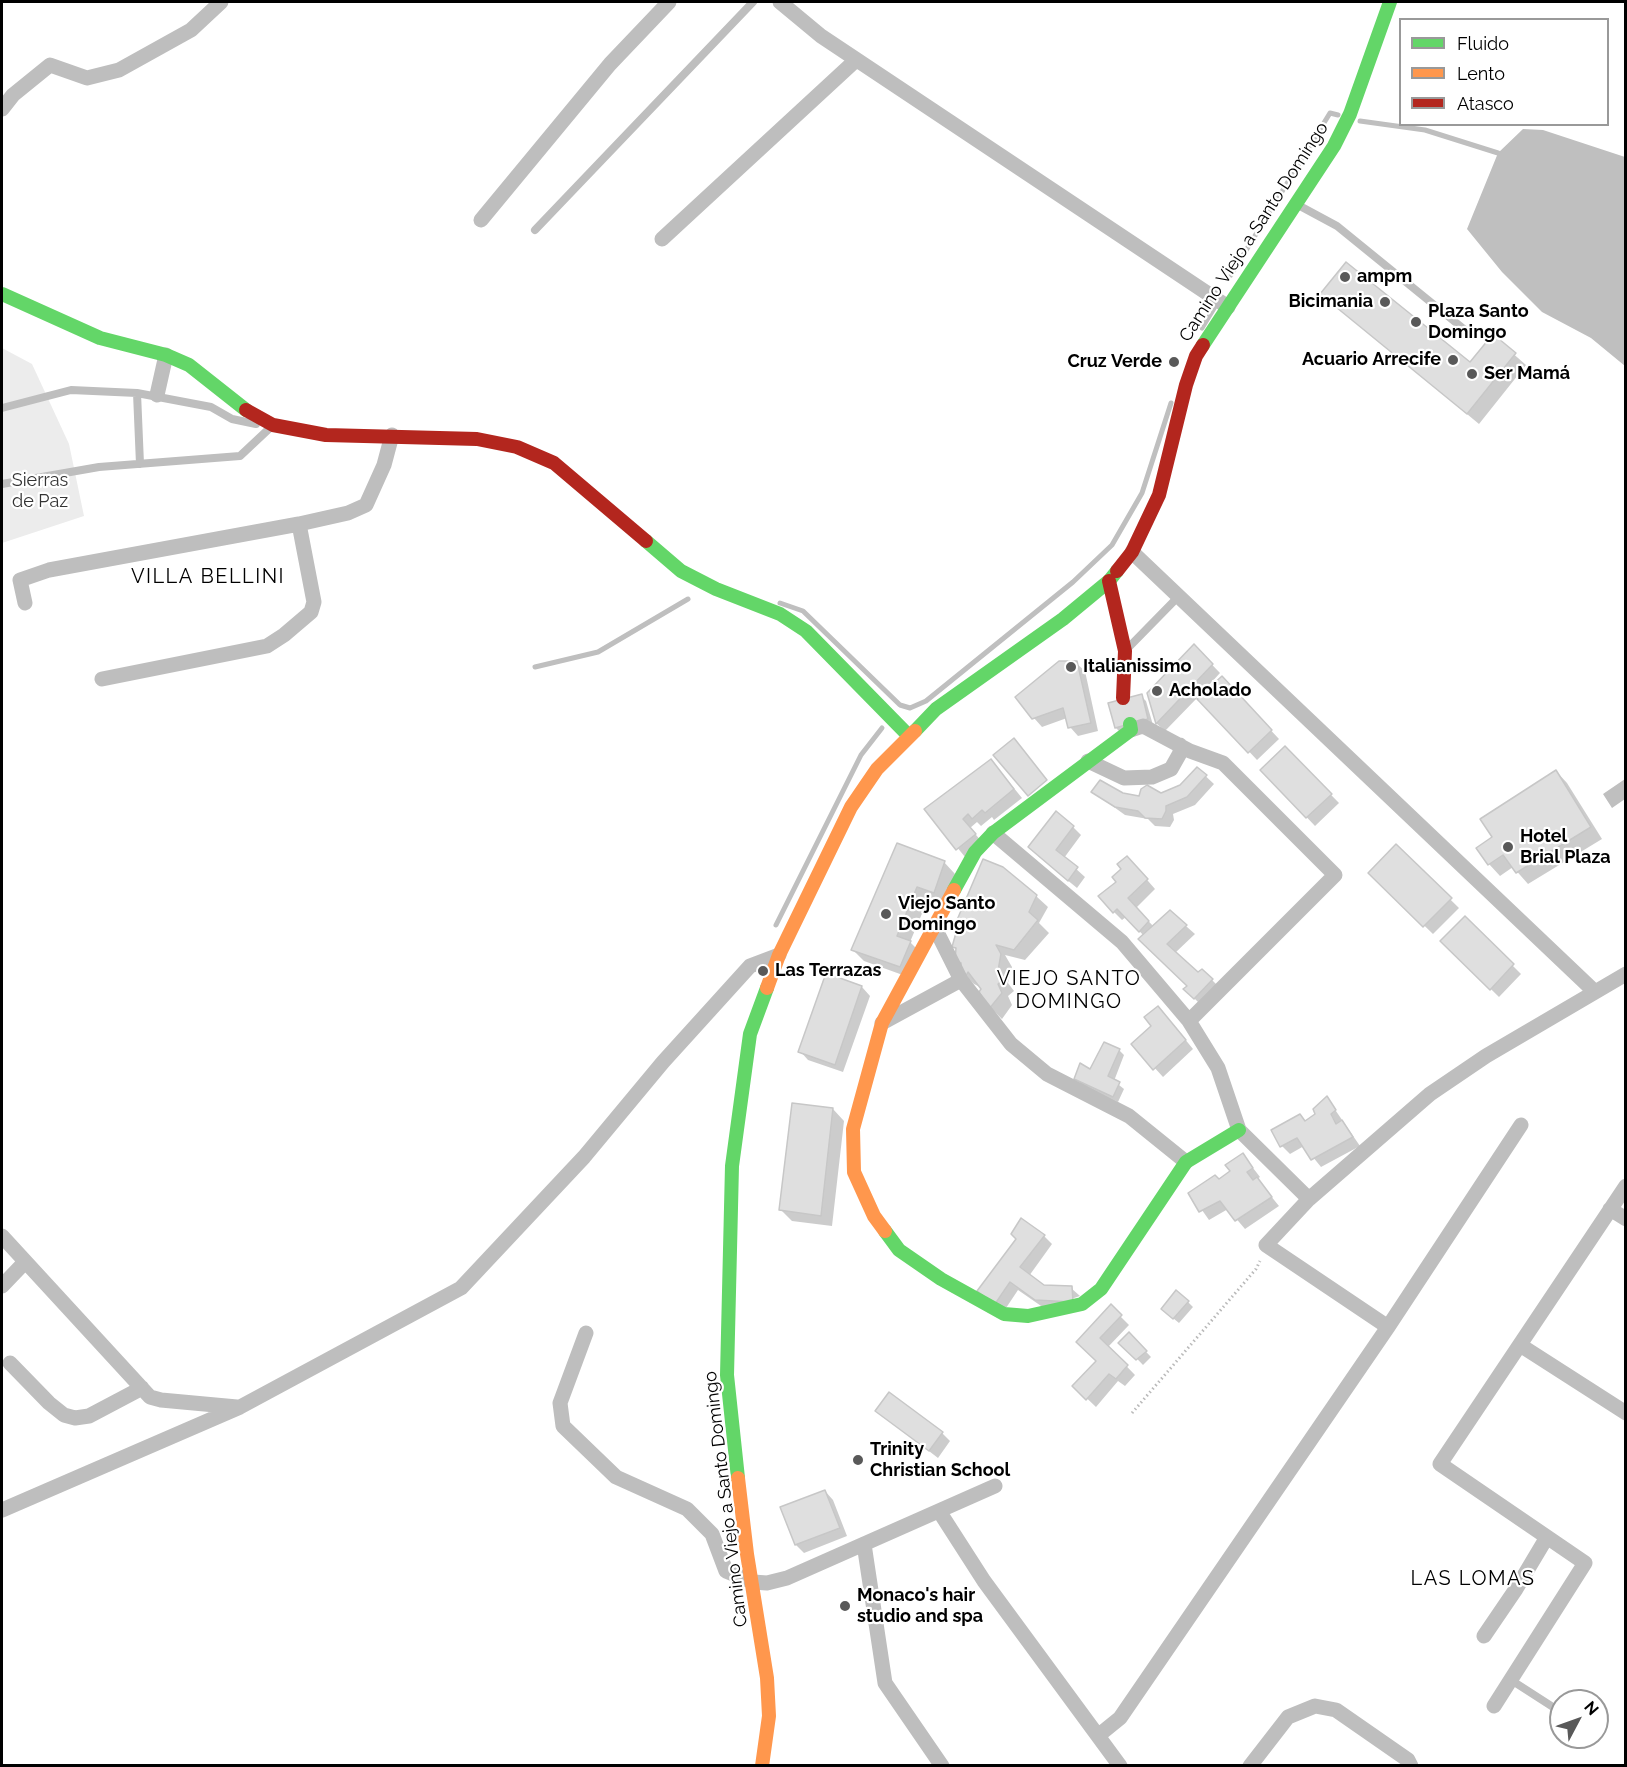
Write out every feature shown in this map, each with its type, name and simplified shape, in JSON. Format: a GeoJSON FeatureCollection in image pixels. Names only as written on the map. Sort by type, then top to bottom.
{"type":"FeatureCollection","features":[{"type":"Feature","properties":{"kind":"street"},"geometry":{"type":"LineString","coordinates":[[2,109],[13,95],[50,65],[87,78],[119,70],[191,30],[221,2]]}},
{"type":"Feature","properties":{"kind":"street"},"geometry":{"type":"LineString","coordinates":[[481,220],[610,64],[669,2]]}},
{"type":"Feature","properties":{"kind":"street"},"geometry":{"type":"LineString","coordinates":[[780,2],[821,36],[856,60],[1228,306]]}},
{"type":"Feature","properties":{"kind":"street","name":"Camino Viejo a Santo Domingo"},"geometry":{"type":"LineString","coordinates":[[762,1766],[769,1716],[767,1678],[727,1374],[732,1166],[750,1034],[779,955],[851,807],[877,769],[936,709],[1063,619],[1109,581],[1132,552],[1159,495],[1186,385],[1196,356],[1334,146],[1350,114],[1390,2]]}},
{"type":"Feature","properties":{"kind":"street"},"geometry":{"type":"LineString","coordinates":[[662,239],[856,60]]}},
{"type":"Feature","properties":{"kind":"street"},"geometry":{"type":"LineString","coordinates":[[2,294],[100,338],[166,355],[189,365],[243,408],[273,425],[326,435],[477,439],[517,447],[554,463],[681,571],[716,589],[780,614],[806,631],[908,735]]}},
{"type":"Feature","properties":{"kind":"street"},"geometry":{"type":"LineString","coordinates":[[157,395],[166,355]]}},
{"type":"Feature","properties":{"kind":"street"},"geometry":{"type":"LineString","coordinates":[[25,603],[20,580],[49,570],[299,524],[348,513],[366,505],[384,465],[392,435]]}},
{"type":"Feature","properties":{"kind":"street"},"geometry":{"type":"LineString","coordinates":[[102,678],[267,646],[284,635],[311,612],[314,602],[299,524]]}},
{"type":"Feature","properties":{"kind":"street"},"geometry":{"type":"LineString","coordinates":[[1132,552],[1177,598],[1594,991]]}},
{"type":"Feature","properties":{"kind":"street"},"geometry":{"type":"LineString","coordinates":[[1109,581],[1125,651],[1123,698]]}},
{"type":"Feature","properties":{"kind":"street"},"geometry":{"type":"LineString","coordinates":[[1189,1021],[1335,874],[1223,763],[1143,726],[1130,727],[993,833],[975,852],[882,1023],[853,1129],[854,1173],[874,1216],[899,1250],[941,1279],[1004,1314],[1028,1316],[1082,1304],[1101,1289],[1149,1221],[1186,1162],[1239,1130]]}},
{"type":"Feature","properties":{"kind":"street"},"geometry":{"type":"LineString","coordinates":[[1088,761],[1124,778],[1152,777],[1171,769],[1180,753],[1180,745]]}},
{"type":"Feature","properties":{"kind":"street"},"geometry":{"type":"LineString","coordinates":[[993,833],[1122,942],[1189,1021],[1218,1068],[1239,1130],[1309,1199]]}},
{"type":"Feature","properties":{"kind":"street"},"geometry":{"type":"LineString","coordinates":[[935,928],[961,980],[1011,1044],[1047,1074],[1129,1116],[1186,1162]]}},
{"type":"Feature","properties":{"kind":"street"},"geometry":{"type":"LineString","coordinates":[[2,1510],[240,1407],[461,1288],[584,1157],[663,1062],[750,966],[779,955]]}},
{"type":"Feature","properties":{"kind":"street"},"geometry":{"type":"LineString","coordinates":[[1388,1327],[1266,1245],[1309,1199],[1430,1094],[1486,1056],[1626,974]]}},
{"type":"Feature","properties":{"kind":"street"},"geometry":{"type":"LineString","coordinates":[[882,1023],[961,980]]}},
{"type":"Feature","properties":{"kind":"street"},"geometry":{"type":"LineString","coordinates":[[1100,1736],[1120,1718],[1388,1327],[1521,1125]]}},
{"type":"Feature","properties":{"kind":"street"},"geometry":{"type":"LineString","coordinates":[[1494,1706],[1585,1563],[1440,1464],[1626,1186]]}},
{"type":"Feature","properties":{"kind":"street"},"geometry":{"type":"LineString","coordinates":[[1610,1209],[1626,1219]]}},
{"type":"Feature","properties":{"kind":"street"},"geometry":{"type":"LineString","coordinates":[[2,1236],[150,1397],[240,1407]]}},
{"type":"Feature","properties":{"kind":"street"},"geometry":{"type":"LineString","coordinates":[[2,1286],[25,1262]]}},
{"type":"Feature","properties":{"kind":"street"},"geometry":{"type":"LineString","coordinates":[[586,1333],[560,1403],[563,1426],[616,1477],[687,1509],[712,1534],[726,1571],[753,1582],[767,1583],[787,1578],[995,1486]]}},
{"type":"Feature","properties":{"kind":"street"},"geometry":{"type":"LineString","coordinates":[[1520,1345],[1626,1413]]}},
{"type":"Feature","properties":{"kind":"street"},"geometry":{"type":"LineString","coordinates":[[10,1363],[49,1403],[64,1415],[75,1418],[89,1416],[142,1388]]}},
{"type":"Feature","properties":{"kind":"street"},"geometry":{"type":"LineString","coordinates":[[939,1511],[984,1581],[1120,1766]]}},
{"type":"Feature","properties":{"kind":"street"},"geometry":{"type":"LineString","coordinates":[[1484,1636],[1547,1537]]}},
{"type":"Feature","properties":{"kind":"street"},"geometry":{"type":"LineString","coordinates":[[864,1544],[885,1683],[942,1766]]}},
{"type":"Feature","properties":{"kind":"street"},"geometry":{"type":"LineString","coordinates":[[1250,1766],[1288,1717],[1315,1706],[1336,1710],[1408,1760],[1412,1766]]}},
{"type":"Feature","properties":{"kind":"lane"},"geometry":{"type":"LineString","coordinates":[[535,230],[753,2]]}},
{"type":"Feature","properties":{"kind":"lane"},"geometry":{"type":"LineString","coordinates":[[1296,204],[1338,226],[1465,330]]}},
{"type":"Feature","properties":{"kind":"lane"},"geometry":{"type":"LineString","coordinates":[[2,408],[71,390],[137,393],[211,407],[232,419],[273,425]]}},
{"type":"Feature","properties":{"kind":"lane"},"geometry":{"type":"LineString","coordinates":[[137,393],[140,464]]}},
{"type":"Feature","properties":{"kind":"lane"},"geometry":{"type":"LineString","coordinates":[[2,484],[99,467],[240,456],[273,425]]}},
{"type":"Feature","properties":{"kind":"lane"},"geometry":{"type":"LineString","coordinates":[[1125,651],[1177,598]]}},
{"type":"Feature","properties":{"kind":"lane"},"geometry":{"type":"LineString","coordinates":[[1511,1680],[1549,1704]]}},
{"type":"Feature","properties":{"kind":"path"},"geometry":{"type":"LineString","coordinates":[[1132,1413],[1256,1269],[1266,1245]]}},
{"type":"Feature","properties":{"kind":"green space","name":"Sierras de Paz"},"geometry":{"type":"Polygon","coordinates":[[[2,348],[32,364],[69,444],[84,516],[2,543],[2,348]]]}},
{"type":"Feature","properties":{"kind":"shaded area"},"geometry":{"type":"Polygon","coordinates":[[[1523,129],[1543,130],[1625,157],[1625,366],[1591,338],[1542,312],[1502,272],[1467,229],[1498,153],[1523,129]]]}},
{"type":"Feature","properties":{"kind":"shaded area"},"geometry":{"type":"Polygon","coordinates":[[[1625,779],[1625,799],[1612,808],[1603,794],[1625,779]]]}},
{"type":"Feature","properties":{"kind":"building"},"geometry":{"type":"Polygon","coordinates":[[[1346,262],[1470,362],[1493,334],[1516,353],[1467,414],[1320,294],[1346,262]]]}},
{"type":"Feature","properties":{"kind":"building"},"geometry":{"type":"Polygon","coordinates":[[[1194,644],[1213,664],[1156,724],[1147,693],[1194,644]]]}},
{"type":"Feature","properties":{"kind":"building"},"geometry":{"type":"Polygon","coordinates":[[[1059,661],[1077,661],[1091,723],[1068,728],[1063,708],[1032,719],[1015,697],[1059,661]]]}},
{"type":"Feature","properties":{"kind":"building"},"geometry":{"type":"Polygon","coordinates":[[[1222,676],[1272,730],[1248,753],[1197,699],[1222,676]]]}},
{"type":"Feature","properties":{"kind":"building"},"geometry":{"type":"Polygon","coordinates":[[[1142,694],[1148,719],[1115,728],[1108,703],[1142,694]]]}},
{"type":"Feature","properties":{"kind":"building"},"geometry":{"type":"Polygon","coordinates":[[[1014,738],[1047,780],[1028,796],[993,755],[1014,738]]]}},
{"type":"Feature","properties":{"kind":"building"},"geometry":{"type":"Polygon","coordinates":[[[1285,746],[1332,794],[1306,818],[1260,770],[1285,746]]]}},
{"type":"Feature","properties":{"kind":"building","name":"Viejo Santo Domingo"},"geometry":{"type":"Polygon","coordinates":[[[991,759],[1014,789],[985,813],[982,810],[972,819],[968,814],[963,819],[976,834],[956,850],[924,809],[991,759]]]}},
{"type":"Feature","properties":{"kind":"building"},"geometry":{"type":"Polygon","coordinates":[[[1197,767],[1207,775],[1187,797],[1166,806],[1162,819],[1145,818],[1138,811],[1115,807],[1091,792],[1100,780],[1123,793],[1139,796],[1141,789],[1147,785],[1161,793],[1180,785],[1197,767]]]}},
{"type":"Feature","properties":{"kind":"building"},"geometry":{"type":"Polygon","coordinates":[[[1556,770],[1591,827],[1516,873],[1503,855],[1488,865],[1476,848],[1492,837],[1480,819],[1556,770]]]}},
{"type":"Feature","properties":{"kind":"building"},"geometry":{"type":"Polygon","coordinates":[[[1056,811],[1074,826],[1056,850],[1078,867],[1068,881],[1028,847],[1056,811]]]}},
{"type":"Feature","properties":{"kind":"building","name":"Viejo Santo Domingo"},"geometry":{"type":"Polygon","coordinates":[[[897,843],[945,861],[934,893],[917,887],[897,936],[911,941],[900,967],[851,950],[897,843]]]}},
{"type":"Feature","properties":{"kind":"building"},"geometry":{"type":"Polygon","coordinates":[[[1396,844],[1452,898],[1423,927],[1368,873],[1396,844]]]}},
{"type":"Feature","properties":{"kind":"building","name":"Viejo Santo Domingo"},"geometry":{"type":"Polygon","coordinates":[[[1127,856],[1148,879],[1128,898],[1149,921],[1139,932],[1117,909],[1113,913],[1098,896],[1116,882],[1112,877],[1121,869],[1117,864],[1127,856]]]}},
{"type":"Feature","properties":{"kind":"building"},"geometry":{"type":"Polygon","coordinates":[[[983,859],[1003,867],[1037,895],[1029,912],[1038,920],[1014,950],[996,945],[1001,954],[998,971],[1004,979],[998,984],[1002,993],[989,1009],[979,992],[981,989],[968,972],[966,976],[961,973],[961,963],[955,960],[956,948],[952,947],[959,922],[957,920],[983,859]]]}},
{"type":"Feature","properties":{"kind":"building","name":"Viejo Santo Domingo"},"geometry":{"type":"Polygon","coordinates":[[[1170,910],[1187,925],[1167,944],[1198,972],[1202,969],[1213,979],[1194,999],[1183,989],[1187,986],[1138,939],[1170,910]]]}},
{"type":"Feature","properties":{"kind":"building"},"geometry":{"type":"Polygon","coordinates":[[[1465,916],[1514,964],[1490,990],[1440,941],[1465,916]]]}},
{"type":"Feature","properties":{"kind":"building"},"geometry":{"type":"Polygon","coordinates":[[[826,973],[862,986],[835,1065],[798,1052],[826,973]]]}},
{"type":"Feature","properties":{"kind":"building","name":"Viejo Santo Domingo"},"geometry":{"type":"Polygon","coordinates":[[[1158,1006],[1186,1040],[1153,1070],[1131,1044],[1151,1026],[1144,1017],[1158,1006]]]}},
{"type":"Feature","properties":{"kind":"building","name":"Viejo Santo Domingo"},"geometry":{"type":"Polygon","coordinates":[[[1104,1042],[1120,1049],[1108,1076],[1120,1082],[1113,1097],[1074,1079],[1080,1063],[1090,1069],[1104,1042]]]}},
{"type":"Feature","properties":{"kind":"building"},"geometry":{"type":"Polygon","coordinates":[[[1327,1096],[1336,1110],[1331,1114],[1336,1124],[1342,1120],[1353,1137],[1311,1160],[1297,1138],[1280,1147],[1271,1130],[1300,1114],[1305,1121],[1315,1114],[1313,1109],[1327,1096]]]}},
{"type":"Feature","properties":{"kind":"building"},"geometry":{"type":"Polygon","coordinates":[[[792,1103],[833,1108],[821,1216],[779,1210],[792,1103]]]}},
{"type":"Feature","properties":{"kind":"building"},"geometry":{"type":"Polygon","coordinates":[[[1243,1153],[1253,1168],[1247,1172],[1253,1180],[1257,1177],[1272,1197],[1235,1221],[1220,1201],[1199,1212],[1188,1193],[1215,1175],[1219,1179],[1230,1171],[1225,1165],[1243,1153]]]}},
{"type":"Feature","properties":{"kind":"building"},"geometry":{"type":"Polygon","coordinates":[[[1021,1218],[1045,1235],[1020,1267],[1044,1285],[1072,1286],[1073,1302],[1035,1300],[1010,1282],[995,1304],[977,1291],[1016,1239],[1011,1234],[1021,1218]]]}},
{"type":"Feature","properties":{"kind":"building"},"geometry":{"type":"Polygon","coordinates":[[[1176,1290],[1189,1301],[1173,1319],[1161,1309],[1176,1290]]]}},
{"type":"Feature","properties":{"kind":"building"},"geometry":{"type":"Polygon","coordinates":[[[1111,1304],[1122,1315],[1100,1338],[1128,1365],[1116,1379],[1109,1374],[1086,1400],[1072,1386],[1096,1361],[1076,1342],[1111,1304]]]}},
{"type":"Feature","properties":{"kind":"building"},"geometry":{"type":"Polygon","coordinates":[[[1129,1332],[1147,1351],[1136,1360],[1118,1343],[1129,1332]]]}},
{"type":"Feature","properties":{"kind":"building"},"geometry":{"type":"Polygon","coordinates":[[[889,1392],[943,1432],[929,1451],[875,1411],[889,1392]]]}},
{"type":"Feature","properties":{"kind":"building"},"geometry":{"type":"Polygon","coordinates":[[[825,1490],[840,1528],[795,1545],[780,1507],[825,1490]]]}},
{"type":"Feature","properties":{"kind":"waterway"},"geometry":{"type":"LineString","coordinates":[[1231,275],[1330,113],[1338,115]]}},
{"type":"Feature","properties":{"kind":"waterway"},"geometry":{"type":"LineString","coordinates":[[1360,121],[1425,130],[1498,153]]}},
{"type":"Feature","properties":{"kind":"waterway"},"geometry":{"type":"LineString","coordinates":[[1202,328],[1216,305]]}},
{"type":"Feature","properties":{"kind":"waterway"},"geometry":{"type":"LineString","coordinates":[[780,603],[803,611],[900,705],[910,708],[926,701],[1073,582],[1112,545],[1142,493],[1171,403]]}},
{"type":"Feature","properties":{"kind":"waterway"},"geometry":{"type":"LineString","coordinates":[[535,667],[598,652],[688,599]]}},
{"type":"Feature","properties":{"kind":"waterway"},"geometry":{"type":"LineString","coordinates":[[776,925],[861,755],[882,728]]}},
{"type":"Feature","properties":{"kind":"traffic: fast"},"geometry":{"type":"LineString","coordinates":[[1203,345],[1334,146],[1350,114],[1390,2]]}},
{"type":"Feature","properties":{"kind":"traffic: fast"},"geometry":{"type":"LineString","coordinates":[[2,294],[100,338],[166,355],[189,365],[246,410]]}},
{"type":"Feature","properties":{"kind":"traffic: fast"},"geometry":{"type":"LineString","coordinates":[[646,541],[681,571],[716,589],[780,614],[806,631],[908,735]]}},
{"type":"Feature","properties":{"kind":"traffic: fast"},"geometry":{"type":"LineString","coordinates":[[915,731],[936,709],[1063,619],[1109,581],[1117,571]]}},
{"type":"Feature","properties":{"kind":"traffic: fast"},"geometry":{"type":"LineString","coordinates":[[954,890],[975,852],[993,833],[1131,730],[1130,724]]}},
{"type":"Feature","properties":{"kind":"traffic: fast"},"geometry":{"type":"LineString","coordinates":[[738,1478],[727,1375],[732,1166],[750,1034],[767,988]]}},
{"type":"Feature","properties":{"kind":"traffic: fast"},"geometry":{"type":"LineString","coordinates":[[885,1231],[899,1250],[941,1279],[1004,1314],[1028,1316],[1082,1304],[1101,1289],[1186,1162],[1239,1130]]}},
{"type":"Feature","properties":{"kind":"traffic: slow"},"geometry":{"type":"LineString","coordinates":[[767,988],[779,955],[851,807],[877,769],[915,731]]}},
{"type":"Feature","properties":{"kind":"traffic: slow"},"geometry":{"type":"LineString","coordinates":[[885,1231],[874,1216],[854,1172],[853,1129],[882,1023],[954,890]]}},
{"type":"Feature","properties":{"kind":"traffic: slow"},"geometry":{"type":"LineString","coordinates":[[738,1478],[747,1554],[767,1678],[769,1716],[762,1766]]}},
{"type":"Feature","properties":{"kind":"traffic: jam"},"geometry":{"type":"LineString","coordinates":[[1117,571],[1132,552],[1159,495],[1186,385],[1196,356],[1203,345]]}},
{"type":"Feature","properties":{"kind":"traffic: jam"},"geometry":{"type":"LineString","coordinates":[[246,410],[273,425],[326,435],[477,439],[517,447],[554,463],[646,541]]}},
{"type":"Feature","properties":{"kind":"traffic: jam"},"geometry":{"type":"LineString","coordinates":[[1109,581],[1125,651],[1123,698]]}},
{"type":"Feature","properties":{"kind":"place","name":"ampm"},"geometry":{"type":"Point","coordinates":[1345,277]}},
{"type":"Feature","properties":{"kind":"place","name":"Bicimania"},"geometry":{"type":"Point","coordinates":[1385,302]}},
{"type":"Feature","properties":{"kind":"place","name":"Plaza Santo Domingo"},"geometry":{"type":"Point","coordinates":[1416,322]}},
{"type":"Feature","properties":{"kind":"place","name":"Acuario Arrecife"},"geometry":{"type":"Point","coordinates":[1453,360]}},
{"type":"Feature","properties":{"kind":"place","name":"Cruz Verde"},"geometry":{"type":"Point","coordinates":[1174,362]}},
{"type":"Feature","properties":{"kind":"place","name":"Ser Mamá"},"geometry":{"type":"Point","coordinates":[1472,374]}},
{"type":"Feature","properties":{"kind":"place","name":"Italianissimo"},"geometry":{"type":"Point","coordinates":[1071,667]}},
{"type":"Feature","properties":{"kind":"place","name":"Acholado"},"geometry":{"type":"Point","coordinates":[1157,691]}},
{"type":"Feature","properties":{"kind":"place","name":"Hotel Brial Plaza"},"geometry":{"type":"Point","coordinates":[1508,847]}},
{"type":"Feature","properties":{"kind":"place","name":"Viejo Santo Domingo"},"geometry":{"type":"Point","coordinates":[886,914]}},
{"type":"Feature","properties":{"kind":"place","name":"Las Terrazas"},"geometry":{"type":"Point","coordinates":[763,971]}},
{"type":"Feature","properties":{"kind":"place","name":"Trinity Christian School"},"geometry":{"type":"Point","coordinates":[858,1460]}},
{"type":"Feature","properties":{"kind":"place","name":"Monaco's hair studio and spa"},"geometry":{"type":"Point","coordinates":[845,1606]}},
{"type":"Feature","properties":{"kind":"district","name":"VILLA BELLINI"},"geometry":{"type":"Point","coordinates":[208,577]}},
{"type":"Feature","properties":{"kind":"district","name":"VIEJO SANTO DOMINGO"},"geometry":{"type":"Point","coordinates":[1069,990]}},
{"type":"Feature","properties":{"kind":"district","name":"LAS LOMAS"},"geometry":{"type":"Point","coordinates":[1473,1579]}}]}
